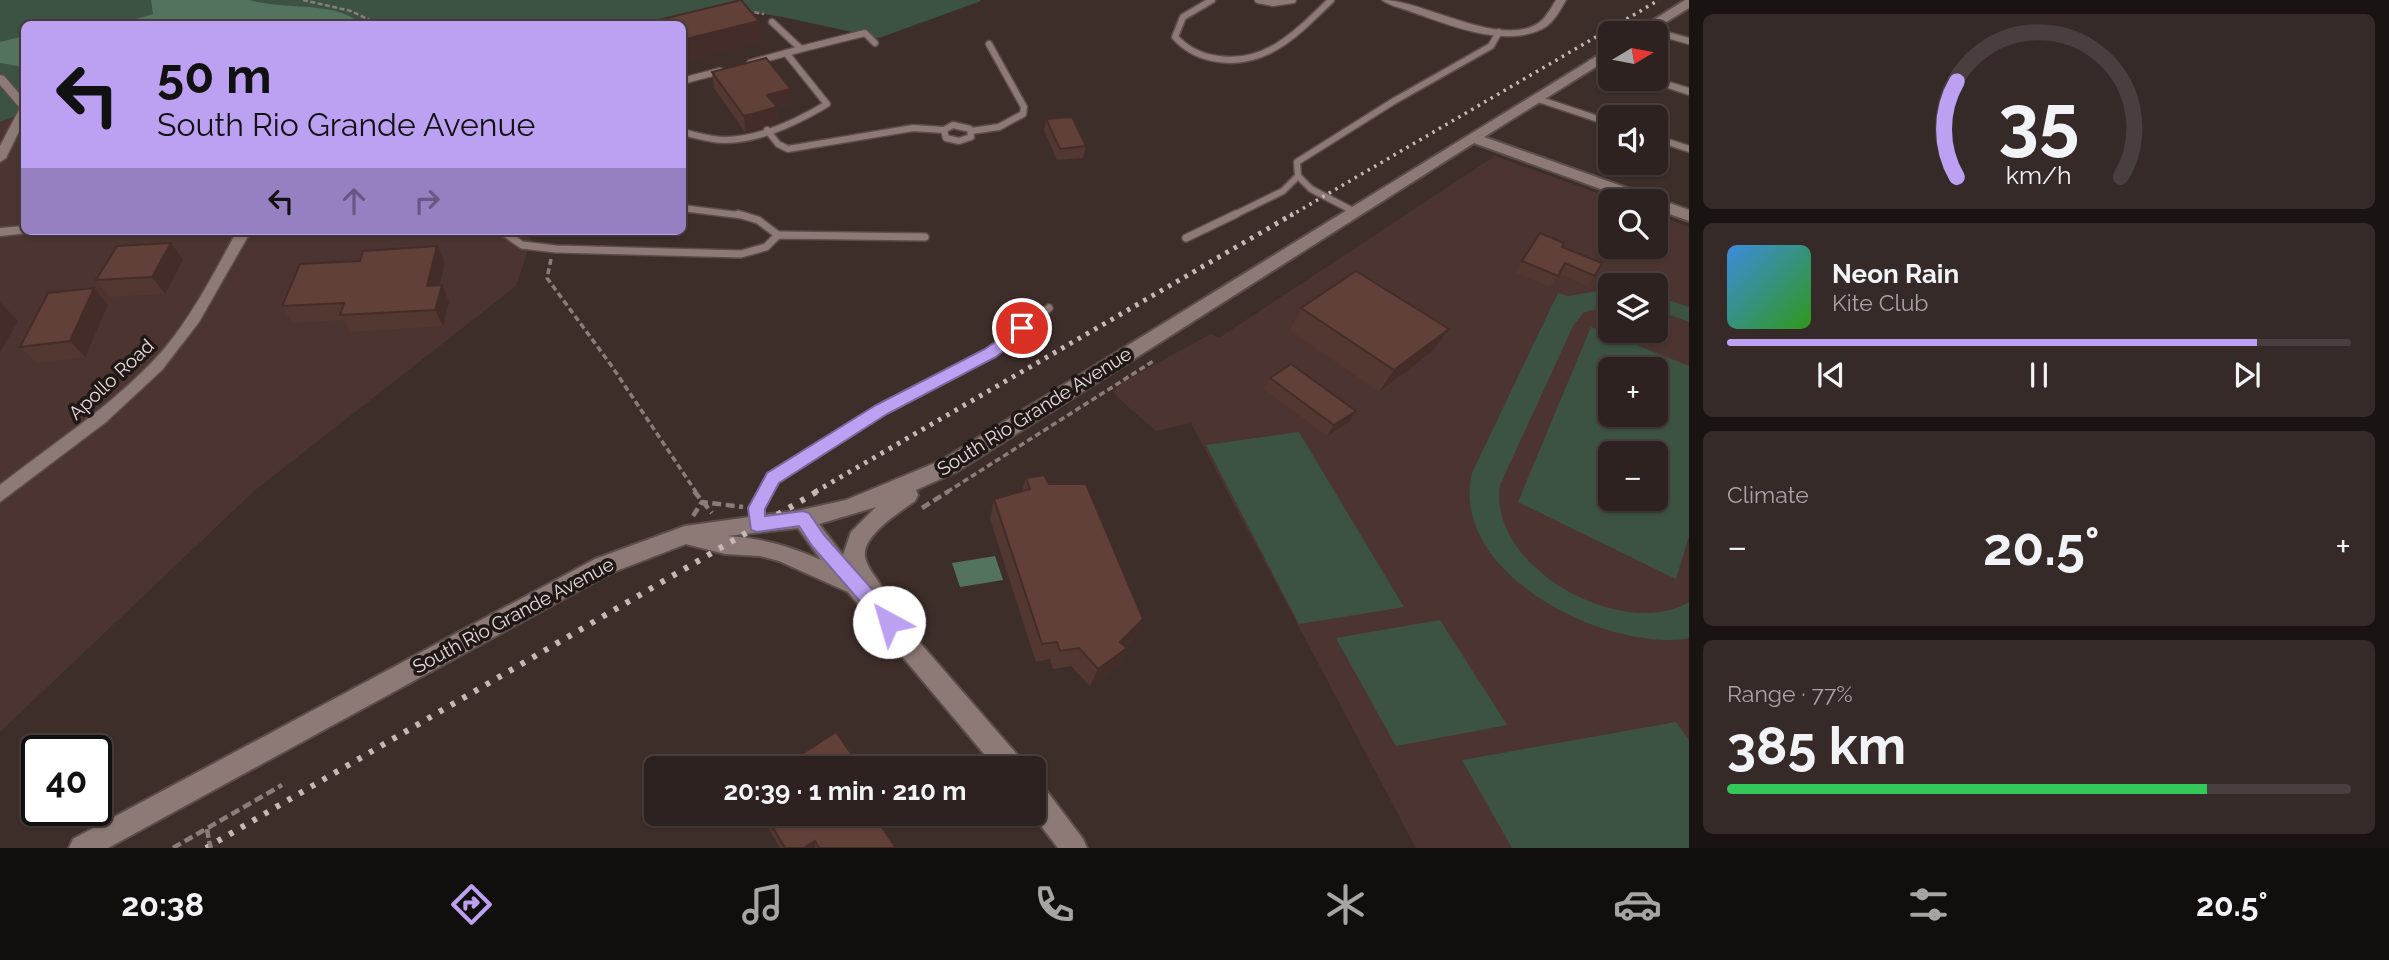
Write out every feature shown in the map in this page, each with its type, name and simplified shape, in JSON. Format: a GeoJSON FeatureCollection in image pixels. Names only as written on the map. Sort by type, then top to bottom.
{"type":"FeatureCollection","features":[{"type":"Feature","properties":{"kind":"street"},"geometry":{"type":"LineString","coordinates":[[1387,0],[1499,32],[1514,32],[1544,24],[1561,0]]}},
{"type":"Feature","properties":{"kind":"street"},"geometry":{"type":"LineString","coordinates":[[1659,21],[1689,4]]}},
{"type":"Feature","properties":{"kind":"street","name":"South Rio Grande Avenue"},"geometry":{"type":"LineString","coordinates":[[82,848],[603,566],[660,541],[685,535],[803,518],[850,508],[883,497],[949,466],[1598,59]]}},
{"type":"Feature","properties":{"kind":"street"},"geometry":{"type":"LineString","coordinates":[[1593,62],[1598,63]]}},
{"type":"Feature","properties":{"kind":"street"},"geometry":{"type":"LineString","coordinates":[[0,78],[21,104]]}},
{"type":"Feature","properties":{"kind":"street"},"geometry":{"type":"LineString","coordinates":[[1668,86],[1689,92]]}},
{"type":"Feature","properties":{"kind":"street"},"geometry":{"type":"LineString","coordinates":[[0,158],[21,114]]}},
{"type":"Feature","properties":{"kind":"street"},"geometry":{"type":"LineString","coordinates":[[1473,138],[1614,189]]}},
{"type":"Feature","properties":{"kind":"street"},"geometry":{"type":"LineString","coordinates":[[1668,208],[1689,216]]}},
{"type":"Feature","properties":{"kind":"street"},"geometry":{"type":"LineString","coordinates":[[0,232],[21,230]]}},
{"type":"Feature","properties":{"kind":"street","name":"Apollo Road"},"geometry":{"type":"LineString","coordinates":[[0,495],[92,424],[156,367],[204,301],[242,235]]}},
{"type":"Feature","properties":{"kind":"street"},"geometry":{"type":"LineString","coordinates":[[889,622],[853,555],[856,544],[868,526],[887,510],[949,466]]}},
{"type":"Feature","properties":{"kind":"street"},"geometry":{"type":"LineString","coordinates":[[803,518],[818,541],[861,588],[1002,756]]}},
{"type":"Feature","properties":{"kind":"street"},"geometry":{"type":"LineString","coordinates":[[685,535],[724,545],[760,547],[783,552],[861,588]]}},
{"type":"Feature","properties":{"kind":"street"},"geometry":{"type":"LineString","coordinates":[[1046,811],[1074,848]]}},
{"type":"Feature","properties":{"kind":"lane"},"geometry":{"type":"LineString","coordinates":[[1212,0],[1187,12],[1176,29],[1178,41],[1196,53],[1223,60],[1263,57],[1296,34],[1331,0]]}},
{"type":"Feature","properties":{"kind":"lane"},"geometry":{"type":"LineString","coordinates":[[1258,0],[1273,4],[1293,0]]}},
{"type":"Feature","properties":{"kind":"lane"},"geometry":{"type":"LineString","coordinates":[[772,22],[800,49]]}},
{"type":"Feature","properties":{"kind":"lane"},"geometry":{"type":"LineString","coordinates":[[1355,212],[1311,189],[1298,176],[1297,162],[1394,101],[1491,46],[1499,32]]}},
{"type":"Feature","properties":{"kind":"lane"},"geometry":{"type":"LineString","coordinates":[[747,63],[865,33],[875,43]]}},
{"type":"Feature","properties":{"kind":"lane"},"geometry":{"type":"LineString","coordinates":[[1668,37],[1689,41]]}},
{"type":"Feature","properties":{"kind":"lane"},"geometry":{"type":"LineString","coordinates":[[767,130],[778,144],[788,149],[913,128],[944,130],[958,125],[971,131],[1000,128],[1023,114],[1024,107],[989,44]]}},
{"type":"Feature","properties":{"kind":"lane"},"geometry":{"type":"LineString","coordinates":[[686,133],[724,141],[783,126],[827,104],[786,53]]}},
{"type":"Feature","properties":{"kind":"lane"},"geometry":{"type":"LineString","coordinates":[[686,80],[721,70]]}},
{"type":"Feature","properties":{"kind":"lane"},"geometry":{"type":"LineString","coordinates":[[1535,98],[1598,119]]}},
{"type":"Feature","properties":{"kind":"lane"},"geometry":{"type":"LineString","coordinates":[[944,130],[946,138],[959,141],[968,139],[971,131]]}},
{"type":"Feature","properties":{"kind":"lane"},"geometry":{"type":"LineString","coordinates":[[1668,142],[1689,149]]}},
{"type":"Feature","properties":{"kind":"lane"},"geometry":{"type":"LineString","coordinates":[[1186,238],[1283,191],[1298,176]]}},
{"type":"Feature","properties":{"kind":"lane"},"geometry":{"type":"LineString","coordinates":[[686,209],[753,218],[766,223],[778,235],[925,237]]}},
{"type":"Feature","properties":{"kind":"lane"},"geometry":{"type":"LineString","coordinates":[[506,235],[522,245],[556,249],[741,254],[766,247],[778,235]]}},
{"type":"Feature","properties":{"kind":"lane"},"geometry":{"type":"LineString","coordinates":[[757,525],[756,508],[773,478],[881,410],[990,353],[1049,308]]}},
{"type":"Feature","properties":{"kind":"path"},"geometry":{"type":"LineString","coordinates":[[303,0],[351,11],[369,21]]}},
{"type":"Feature","properties":{"kind":"path"},"geometry":{"type":"LineString","coordinates":[[673,19],[688,12],[705,10]]}},
{"type":"Feature","properties":{"kind":"path"},"geometry":{"type":"LineString","coordinates":[[741,10],[765,14]]}},
{"type":"Feature","properties":{"kind":"path"},"geometry":{"type":"LineString","coordinates":[[556,249],[547,269],[547,278],[611,365],[702,502],[726,527]]}},
{"type":"Feature","properties":{"kind":"path"},"geometry":{"type":"LineString","coordinates":[[916,512],[1155,360]]}},
{"type":"Feature","properties":{"kind":"path"},"geometry":{"type":"LineString","coordinates":[[173,848],[282,785]]}},
{"type":"Feature","properties":{"kind":"path"},"geometry":{"type":"LineString","coordinates":[[207,829],[211,848]]}},
{"type":"Feature","properties":{"kind":"shaded area"},"geometry":{"type":"Polygon","coordinates":[[[0,0],[981,1],[879,38],[741,10],[686,13],[669,21],[21,21],[21,114],[0,122],[0,0]]]}},
{"type":"Feature","properties":{"kind":"shaded area"},"geometry":{"type":"Polygon","coordinates":[[[151,0],[250,0],[324,9],[339,12],[356,21],[130,21],[153,14],[151,0]]]}},
{"type":"Feature","properties":{"kind":"shaded area"},"geometry":{"type":"Polygon","coordinates":[[[21,37],[21,66],[0,63],[0,42],[21,37]]]}},
{"type":"Feature","properties":{"kind":"shaded area"},"geometry":{"type":"Polygon","coordinates":[[[21,114],[21,235],[533,235],[516,286],[254,491],[0,732],[0,122],[21,114]]]}},
{"type":"Feature","properties":{"kind":"shaded area"},"geometry":{"type":"Polygon","coordinates":[[[1495,156],[1598,193],[1598,259],[1668,259],[1668,219],[1689,227],[1689,848],[1416,848],[1191,423],[1156,431],[1114,392],[1119,384],[1211,334],[1219,338],[1495,156]]]}},
{"type":"Feature","properties":{"kind":"shaded area"},"geometry":{"type":"Polygon","coordinates":[[[1598,291],[1598,309],[1584,312],[1573,326],[1500,485],[1502,515],[1515,544],[1536,569],[1564,589],[1596,604],[1629,612],[1661,612],[1689,602],[1689,638],[1650,639],[1613,631],[1574,617],[1538,597],[1507,572],[1484,543],[1471,509],[1472,473],[1558,293],[1568,296],[1598,291]]]}},
{"type":"Feature","properties":{"kind":"shaded area"},"geometry":{"type":"Polygon","coordinates":[[[1668,300],[1689,307],[1689,322],[1668,314],[1668,300]]]}},
{"type":"Feature","properties":{"kind":"shaded area"},"geometry":{"type":"Polygon","coordinates":[[[1591,327],[1598,330],[1598,343],[1631,343],[1666,357],[1598,357],[1598,427],[1668,427],[1668,358],[1689,366],[1689,536],[1676,579],[1518,502],[1591,327]]]}},
{"type":"Feature","properties":{"kind":"shaded area"},"geometry":{"type":"Polygon","coordinates":[[[1299,432],[1404,607],[1299,624],[1206,445],[1299,432]]]}},
{"type":"Feature","properties":{"kind":"shaded area"},"geometry":{"type":"Polygon","coordinates":[[[995,556],[1003,580],[960,587],[952,563],[995,556]]]}},
{"type":"Feature","properties":{"kind":"shaded area"},"geometry":{"type":"Polygon","coordinates":[[[1440,620],[1507,725],[1396,746],[1336,638],[1440,620]]]}},
{"type":"Feature","properties":{"kind":"shaded area"},"geometry":{"type":"Polygon","coordinates":[[[1676,722],[1689,740],[1689,848],[1512,848],[1462,760],[1676,722]]]}},
{"type":"Feature","properties":{"kind":"building"},"geometry":{"type":"Polygon","coordinates":[[[741,0],[759,21],[686,39],[686,21],[654,21],[741,0]]]}},
{"type":"Feature","properties":{"kind":"building"},"geometry":{"type":"Polygon","coordinates":[[[766,58],[791,89],[767,95],[777,107],[744,116],[712,72],[766,58]]]}},
{"type":"Feature","properties":{"kind":"building"},"geometry":{"type":"Polygon","coordinates":[[[1072,117],[1086,146],[1060,149],[1046,119],[1072,117]]]}},
{"type":"Feature","properties":{"kind":"building"},"geometry":{"type":"Polygon","coordinates":[[[1540,233],[1564,243],[1562,247],[1602,263],[1595,276],[1565,263],[1558,276],[1522,261],[1540,233]]]}},
{"type":"Feature","properties":{"kind":"building"},"geometry":{"type":"Polygon","coordinates":[[[171,243],[152,277],[96,280],[117,246],[171,243]]]}},
{"type":"Feature","properties":{"kind":"building"},"geometry":{"type":"Polygon","coordinates":[[[437,246],[427,286],[442,285],[435,310],[340,315],[344,303],[282,306],[300,264],[360,261],[363,251],[437,246]]]}},
{"type":"Feature","properties":{"kind":"building"},"geometry":{"type":"Polygon","coordinates":[[[1356,271],[1449,329],[1394,370],[1301,308],[1356,271]]]}},
{"type":"Feature","properties":{"kind":"building"},"geometry":{"type":"Polygon","coordinates":[[[94,288],[70,341],[20,347],[48,293],[94,288]]]}},
{"type":"Feature","properties":{"kind":"building"},"geometry":{"type":"Polygon","coordinates":[[[1291,364],[1356,411],[1334,425],[1270,378],[1291,364]]]}},
{"type":"Feature","properties":{"kind":"building"},"geometry":{"type":"Polygon","coordinates":[[[1044,475],[1049,484],[1086,484],[1143,619],[1120,642],[1127,648],[1098,669],[1079,648],[1060,651],[1057,642],[1042,644],[994,499],[1030,489],[1026,478],[1044,475]]]}},
{"type":"Feature","properties":{"kind":"building"},"geometry":{"type":"Polygon","coordinates":[[[836,732],[853,756],[799,756],[836,732]]]}},
{"type":"Feature","properties":{"kind":"building"},"geometry":{"type":"Polygon","coordinates":[[[772,826],[881,826],[896,848],[819,848],[815,841],[804,848],[785,848],[772,826]]]}},
{"type":"Feature","properties":{"kind":"railway"},"geometry":{"type":"LineString","coordinates":[[1290,216],[1659,0]]}},
{"type":"Feature","properties":{"kind":"railway"},"geometry":{"type":"LineString","coordinates":[[815,492],[1293,214]]}},
{"type":"Feature","properties":{"kind":"railway"},"geometry":{"type":"LineString","coordinates":[[206,848],[818,491]]}},
{"type":"Feature","properties":{"kind":"route"},"geometry":{"type":"LineString","coordinates":[[889,622],[818,541],[803,518],[757,525],[756,508],[773,478],[881,410],[990,353],[1022,328]]}}]}
